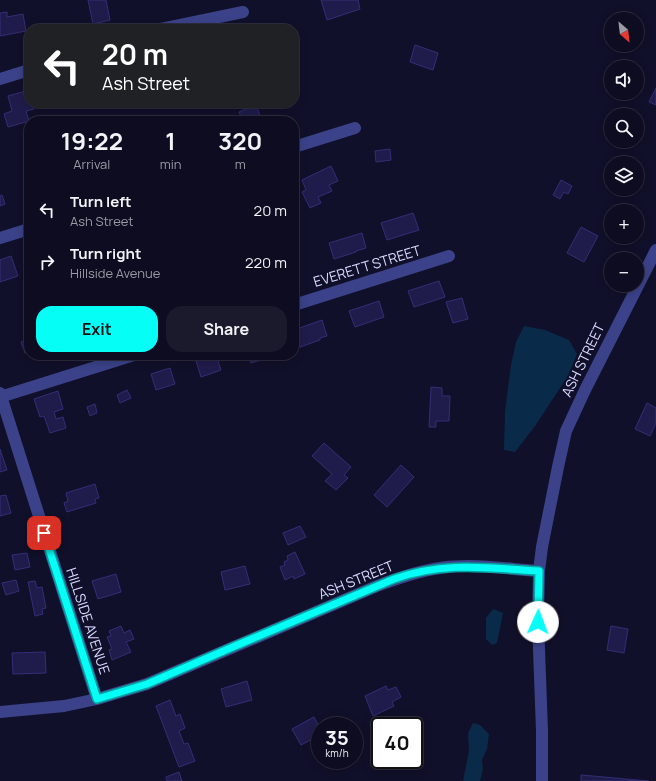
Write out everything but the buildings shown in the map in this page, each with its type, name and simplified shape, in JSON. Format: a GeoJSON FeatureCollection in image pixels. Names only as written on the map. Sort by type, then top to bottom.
{"type":"FeatureCollection","features":[{"type":"Feature","properties":{"kind":"street"},"geometry":{"type":"LineString","coordinates":[[185,24],[243,12]]}},
{"type":"Feature","properties":{"kind":"street"},"geometry":{"type":"LineString","coordinates":[[0,79],[24,72]]}},
{"type":"Feature","properties":{"kind":"street"},"geometry":{"type":"LineString","coordinates":[[299,145],[355,128]]}},
{"type":"Feature","properties":{"kind":"street"},"geometry":{"type":"LineString","coordinates":[[0,238],[24,231]]}},
{"type":"Feature","properties":{"kind":"street","name":"ASH STREET"},"geometry":{"type":"LineString","coordinates":[[0,712],[64,706],[97,699],[147,684],[400,577],[434,569],[456,566],[539,571],[542,548],[566,431],[592,376],[656,250]]}},
{"type":"Feature","properties":{"kind":"street","name":"EVERETT STREET"},"geometry":{"type":"LineString","coordinates":[[299,303],[449,256]]}},
{"type":"Feature","properties":{"kind":"street"},"geometry":{"type":"LineString","coordinates":[[0,396],[118,360]]}},
{"type":"Feature","properties":{"kind":"street","name":"HILLSIDE AVENUE"},"geometry":{"type":"LineString","coordinates":[[0,396],[97,699]]}},
{"type":"Feature","properties":{"kind":"street"},"geometry":{"type":"LineString","coordinates":[[539,571],[538,622],[542,731],[542,781]]}},
{"type":"Feature","properties":{"kind":"water"},"geometry":{"type":"Polygon","coordinates":[[[524,326],[545,330],[569,340],[577,354],[568,376],[535,426],[515,452],[504,450],[505,411],[511,365],[516,342],[524,326]]]}},
{"type":"Feature","properties":{"kind":"water"},"geometry":{"type":"Polygon","coordinates":[[[493,609],[503,613],[497,643],[492,645],[486,639],[486,618],[493,609]]]}},
{"type":"Feature","properties":{"kind":"water"},"geometry":{"type":"Polygon","coordinates":[[[473,723],[480,725],[489,734],[487,749],[482,760],[483,769],[480,781],[463,781],[469,751],[468,733],[473,723]]]}},
{"type":"Feature","properties":{"kind":"route"},"geometry":{"type":"LineString","coordinates":[[44,533],[97,699],[147,684],[394,579],[440,568],[471,566],[539,571],[538,622]]}}]}
